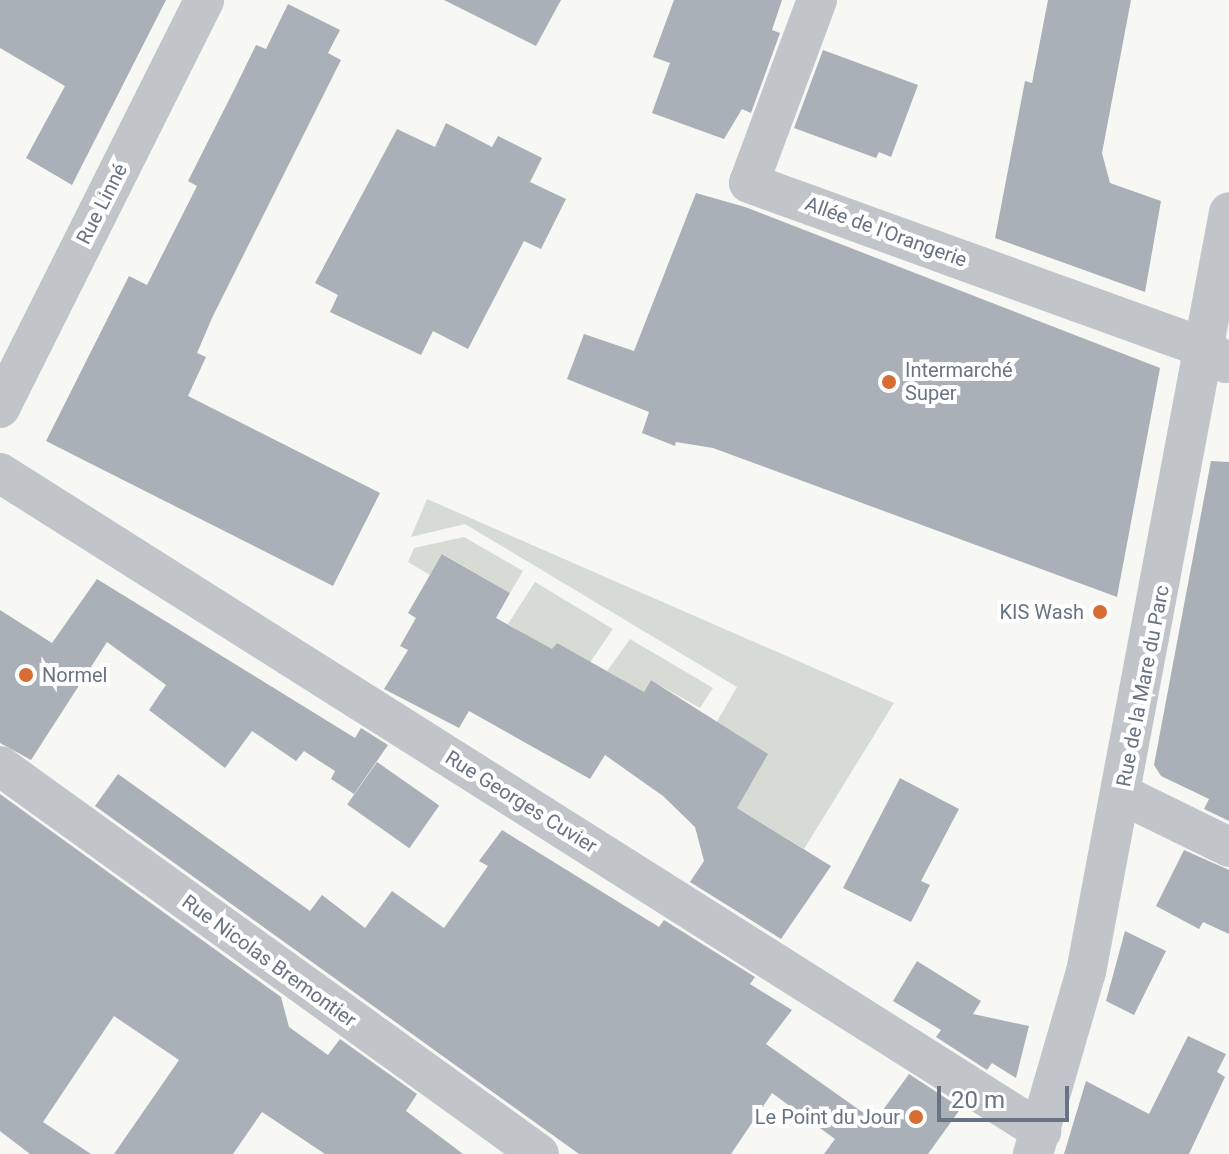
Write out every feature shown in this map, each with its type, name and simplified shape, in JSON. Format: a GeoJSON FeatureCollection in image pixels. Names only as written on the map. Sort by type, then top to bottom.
{"type":"FeatureCollection","features":[{"type":"Feature","properties":{"kind":"street","name":"Rue Linné"},"geometry":{"type":"LineString","coordinates":[[0,408],[204,0]]}},
{"type":"Feature","properties":{"kind":"street","name":"Allée de l'Orangerie"},"geometry":{"type":"LineString","coordinates":[[817,0],[749,183],[1218,357]]}},
{"type":"Feature","properties":{"kind":"street","name":"Rue de la Mare du Parc"},"geometry":{"type":"LineString","coordinates":[[1037,1142],[1086,972],[1218,357],[1229,212]]}},
{"type":"Feature","properties":{"kind":"street","name":"Rue Georges Cuvier"},"geometry":{"type":"LineString","coordinates":[[0,473],[1037,1142]]}},
{"type":"Feature","properties":{"kind":"street","name":"Rue Nicolas Bremontier"},"geometry":{"type":"LineString","coordinates":[[0,766],[539,1154]]}},
{"type":"Feature","properties":{"kind":"street"},"geometry":{"type":"LineString","coordinates":[[1123,795],[1229,847]]}},
{"type":"Feature","properties":{"kind":"shaded area"},"geometry":{"type":"Polygon","coordinates":[[[427,499],[894,703],[804,849],[737,808],[716,723],[737,687],[465,524],[411,537],[427,499]]]}},
{"type":"Feature","properties":{"kind":"shaded area"},"geometry":{"type":"Polygon","coordinates":[[[464,537],[523,571],[510,593],[443,554],[430,575],[408,562],[414,548],[464,537]]]}},
{"type":"Feature","properties":{"kind":"shaded area"},"geometry":{"type":"Polygon","coordinates":[[[535,582],[613,629],[586,668],[557,643],[551,651],[508,624],[535,582]]]}},
{"type":"Feature","properties":{"kind":"shaded area"},"geometry":{"type":"Polygon","coordinates":[[[630,639],[713,688],[700,708],[651,680],[639,700],[618,688],[623,680],[607,671],[630,639]]]}},
{"type":"Feature","properties":{"kind":"building"},"geometry":{"type":"Polygon","coordinates":[[[0,0],[166,0],[72,185],[26,158],[65,86],[0,48],[0,0]]]}},
{"type":"Feature","properties":{"kind":"building"},"geometry":{"type":"Polygon","coordinates":[[[444,0],[561,0],[536,46],[444,0]]]}},
{"type":"Feature","properties":{"kind":"building"},"geometry":{"type":"Polygon","coordinates":[[[674,0],[782,0],[772,30],[780,33],[751,113],[742,109],[724,139],[652,113],[670,63],[653,57],[674,0]]]}},
{"type":"Feature","properties":{"kind":"building"},"geometry":{"type":"Polygon","coordinates":[[[1048,0],[1131,0],[1102,153],[1110,183],[1161,201],[1145,292],[995,238],[1025,81],[1032,83],[1048,0]]]}},
{"type":"Feature","properties":{"kind":"building"},"geometry":{"type":"Polygon","coordinates":[[[288,4],[340,30],[328,53],[341,60],[212,318],[197,353],[206,357],[188,396],[380,493],[333,586],[46,441],[129,276],[147,285],[197,186],[188,181],[256,45],[266,49],[288,4]]]}},
{"type":"Feature","properties":{"kind":"building"},"geometry":{"type":"Polygon","coordinates":[[[823,50],[918,85],[891,157],[879,152],[876,158],[794,128],[823,50]]]}},
{"type":"Feature","properties":{"kind":"building"},"geometry":{"type":"Polygon","coordinates":[[[446,123],[492,147],[498,136],[542,158],[530,182],[566,199],[541,249],[524,241],[468,349],[433,331],[421,355],[330,312],[338,295],[315,283],[397,129],[435,147],[446,123]]]}},
{"type":"Feature","properties":{"kind":"building","name":"Intermarché Super"},"geometry":{"type":"Polygon","coordinates":[[[696,193],[745,207],[1160,368],[1117,597],[713,448],[676,442],[675,446],[642,433],[649,412],[567,379],[584,334],[634,351],[696,193]]]}},
{"type":"Feature","properties":{"kind":"building"},"geometry":{"type":"Polygon","coordinates":[[[1211,461],[1229,462],[1229,821],[1204,809],[1209,799],[1161,776],[1154,765],[1211,461]]]}},
{"type":"Feature","properties":{"kind":"building"},"geometry":{"type":"Polygon","coordinates":[[[442,554],[510,593],[496,618],[552,649],[557,643],[644,692],[651,680],[768,754],[737,808],[831,866],[781,939],[690,882],[704,861],[695,827],[663,796],[605,755],[590,779],[469,711],[459,728],[384,689],[408,650],[400,646],[416,618],[408,613],[442,554]]]}},
{"type":"Feature","properties":{"kind":"building"},"geometry":{"type":"Polygon","coordinates":[[[97,579],[355,738],[361,728],[388,745],[354,794],[331,779],[335,771],[304,751],[296,761],[252,731],[225,768],[149,710],[166,685],[107,642],[31,760],[0,743],[0,610],[52,643],[97,579]]]}},
{"type":"Feature","properties":{"kind":"building"},"geometry":{"type":"Polygon","coordinates":[[[377,762],[439,806],[409,848],[347,805],[377,762]]]}},
{"type":"Feature","properties":{"kind":"building"},"geometry":{"type":"Polygon","coordinates":[[[118,774],[310,911],[322,895],[365,928],[392,891],[444,928],[488,866],[479,861],[502,830],[659,927],[664,920],[755,977],[750,984],[792,1010],[766,1044],[875,1121],[909,1074],[961,1108],[928,1154],[824,1154],[835,1139],[772,1093],[731,1154],[579,1154],[95,806],[118,774]]]}},
{"type":"Feature","properties":{"kind":"building"},"geometry":{"type":"Polygon","coordinates":[[[900,778],[959,809],[921,881],[930,885],[911,922],[843,888],[900,778]]]}},
{"type":"Feature","properties":{"kind":"building"},"geometry":{"type":"Polygon","coordinates":[[[0,794],[281,997],[289,1027],[328,1055],[340,1039],[417,1094],[406,1111],[463,1154],[325,1154],[262,1112],[233,1154],[114,1154],[179,1060],[114,1016],[43,1122],[91,1154],[30,1154],[0,1131],[0,794]]]}},
{"type":"Feature","properties":{"kind":"building"},"geometry":{"type":"Polygon","coordinates":[[[1184,850],[1229,870],[1229,934],[1203,922],[1199,929],[1156,906],[1184,850]]]}},
{"type":"Feature","properties":{"kind":"building"},"geometry":{"type":"Polygon","coordinates":[[[1125,931],[1166,951],[1134,1015],[1106,1001],[1125,931]]]}},
{"type":"Feature","properties":{"kind":"building"},"geometry":{"type":"Polygon","coordinates":[[[917,961],[981,1001],[973,1014],[1029,1026],[1016,1078],[992,1063],[987,1070],[936,1037],[941,1030],[893,1001],[917,961]]]}},
{"type":"Feature","properties":{"kind":"building"},"geometry":{"type":"Polygon","coordinates":[[[1188,1036],[1226,1054],[1217,1072],[1225,1077],[1189,1154],[1064,1154],[1086,1081],[1149,1114],[1188,1036]]]}},
{"type":"Feature","properties":{"kind":"place","name":"Intermarché Super"},"geometry":{"type":"Point","coordinates":[889,382]}},
{"type":"Feature","properties":{"kind":"place","name":"KIS Wash"},"geometry":{"type":"Point","coordinates":[1100,612]}},
{"type":"Feature","properties":{"kind":"place","name":"Normel"},"geometry":{"type":"Point","coordinates":[26,675]}},
{"type":"Feature","properties":{"kind":"place","name":"Le Point du Jour"},"geometry":{"type":"Point","coordinates":[916,1117]}}]}
